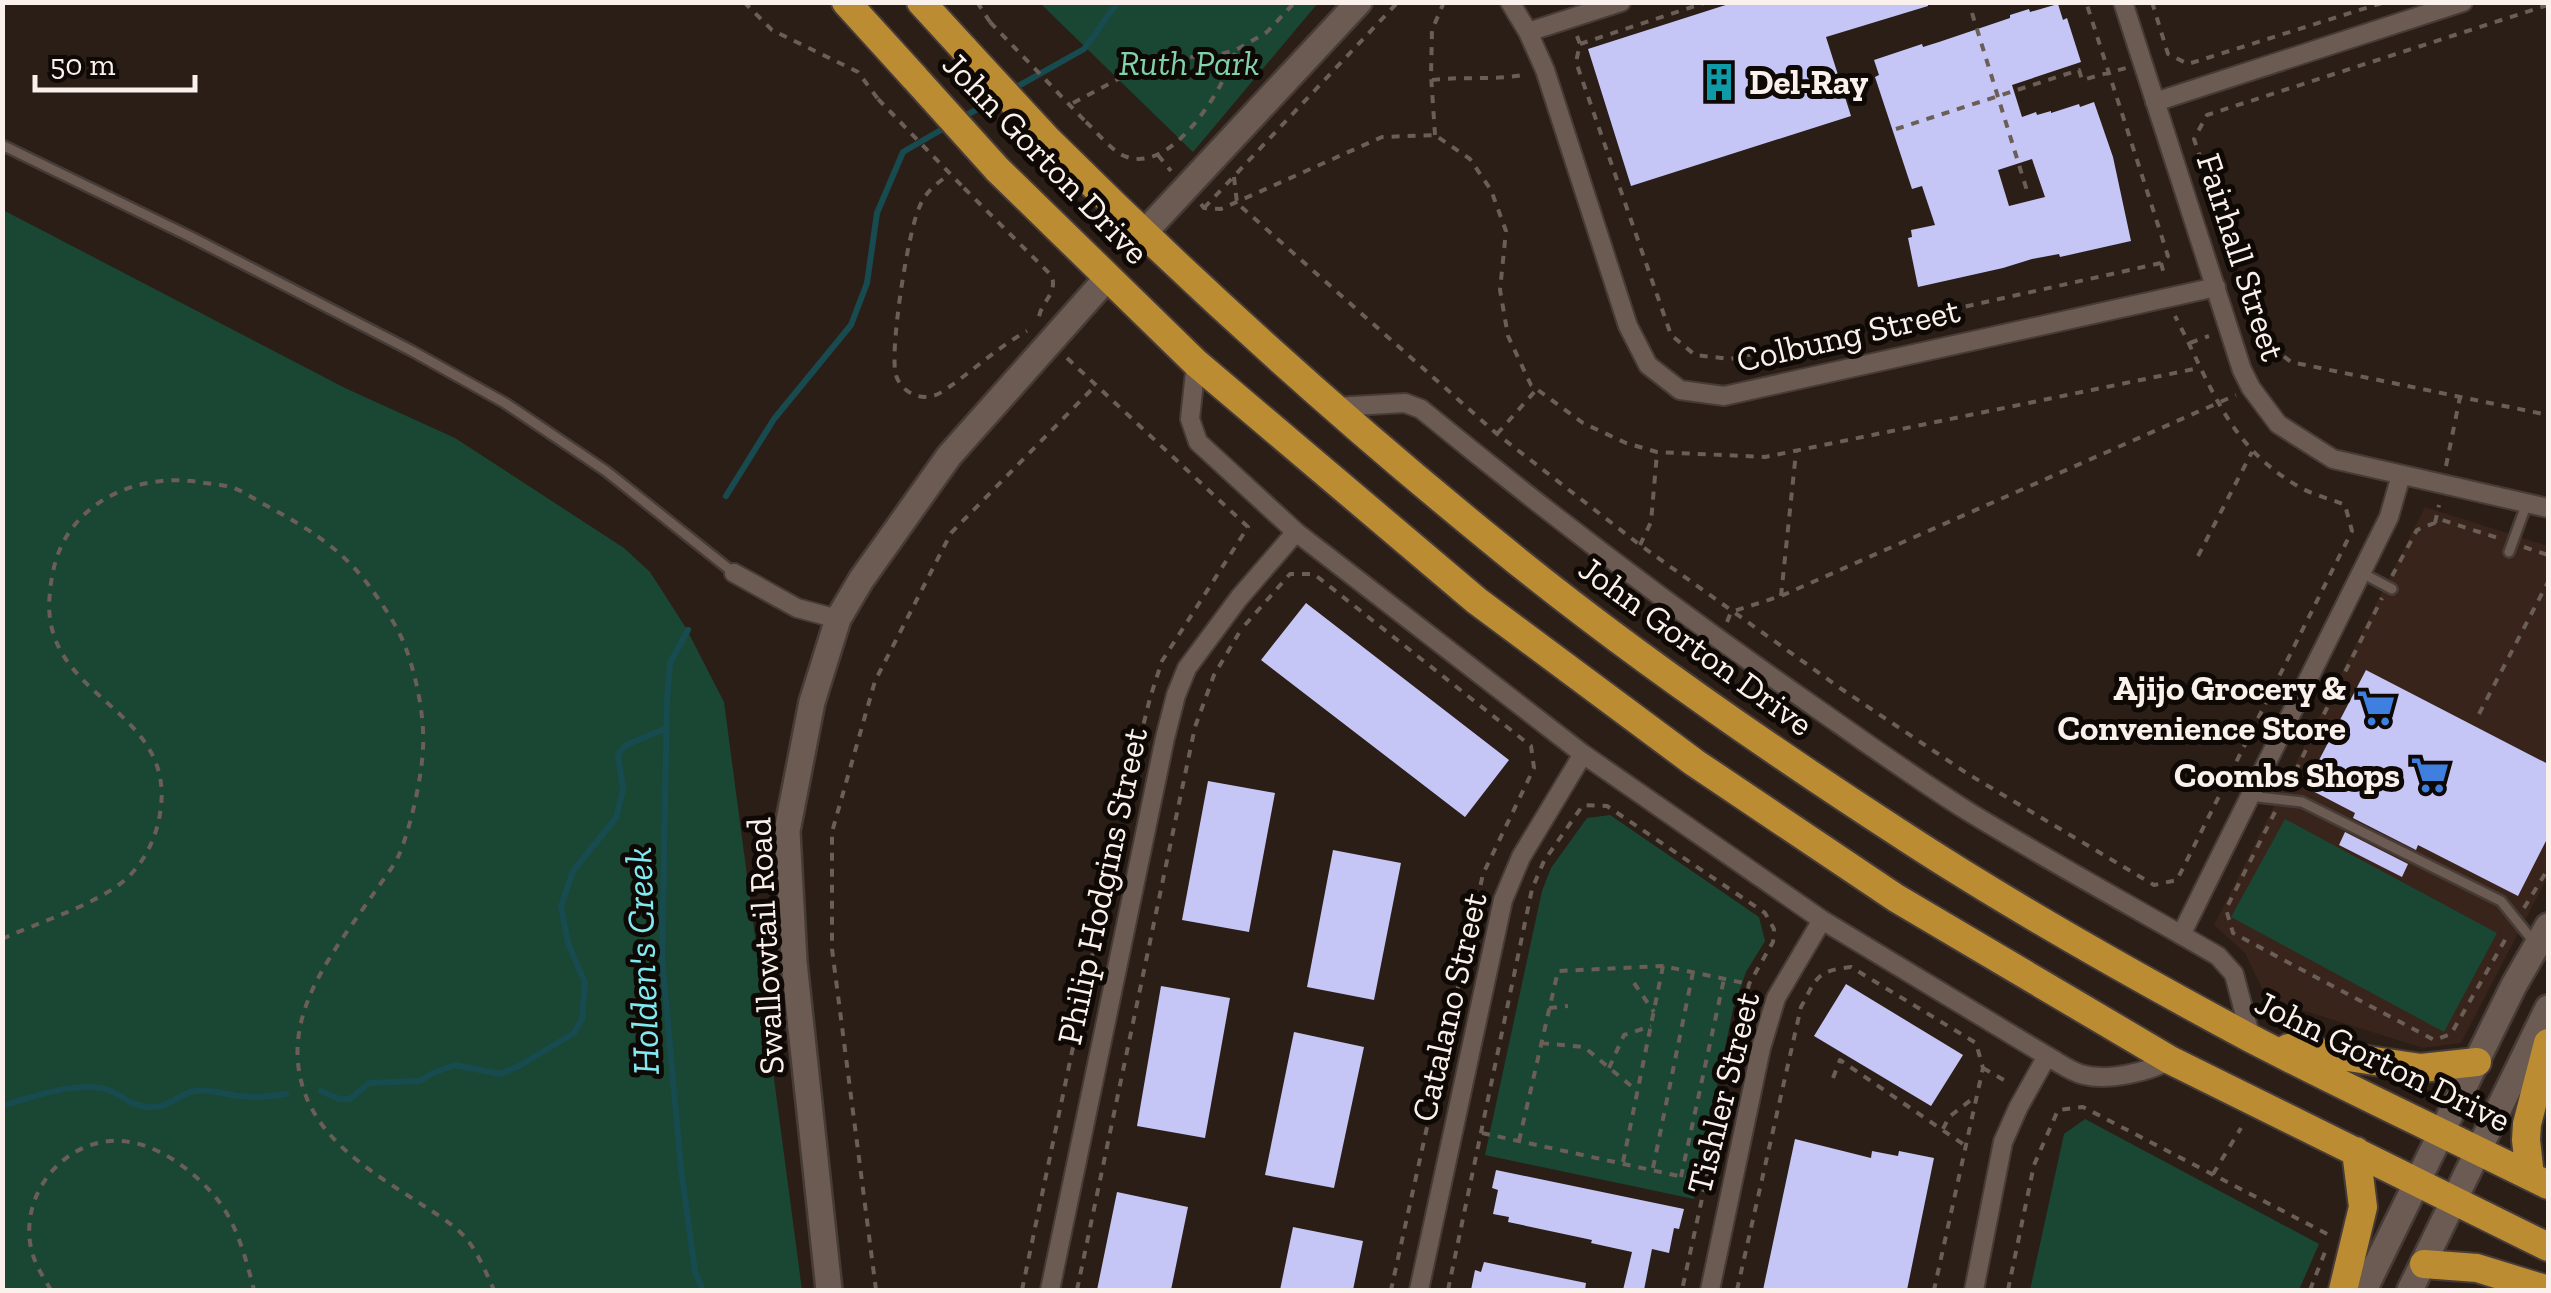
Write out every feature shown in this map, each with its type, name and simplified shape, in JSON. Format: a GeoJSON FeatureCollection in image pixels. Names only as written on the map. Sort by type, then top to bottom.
{"type":"FeatureCollection","features":[{"type":"Feature","properties":{"kind":"main road","name":"John Gorton Drive"},"geometry":{"type":"LineString","coordinates":[[846,2],[997,169],[1196,363],[1477,601],[1695,763],[1896,898],[2170,1060],[2548,1247]]}},
{"type":"Feature","properties":{"kind":"main road","name":"John Gorton Drive"},"geometry":{"type":"LineString","coordinates":[[921,2],[1048,140],[1143,234],[1333,407],[1503,550],[1612,634],[1901,835],[2012,903],[2257,1041],[2539,1180]]}},
{"type":"Feature","properties":{"kind":"main road"},"geometry":{"type":"LineString","coordinates":[[2257,1041],[2421,1068],[2477,1062]]}},
{"type":"Feature","properties":{"kind":"main road"},"geometry":{"type":"LineString","coordinates":[[2539,1180],[2526,1131],[2548,1044]]}},
{"type":"Feature","properties":{"kind":"main road"},"geometry":{"type":"LineString","coordinates":[[2343,1290],[2364,1207],[2356,1151]]}},
{"type":"Feature","properties":{"kind":"main road"},"geometry":{"type":"LineString","coordinates":[[2424,1264],[2477,1268],[2548,1290]]}},
{"type":"Feature","properties":{"kind":"street"},"geometry":{"type":"LineString","coordinates":[[1143,234],[1359,2]]}},
{"type":"Feature","properties":{"kind":"street","name":"Colbung Street"},"geometry":{"type":"LineString","coordinates":[[1510,2],[1544,70],[1628,326],[1648,365],[1680,390],[1724,396],[2216,287]]}},
{"type":"Feature","properties":{"kind":"street"},"geometry":{"type":"LineString","coordinates":[[1528,32],[1621,2]]}},
{"type":"Feature","properties":{"kind":"street","name":"Fairhall Street"},"geometry":{"type":"LineString","coordinates":[[2123,2],[2251,388],[2278,424],[2333,459],[2548,508]]}},
{"type":"Feature","properties":{"kind":"street"},"geometry":{"type":"LineString","coordinates":[[2155,102],[2463,2]]}},
{"type":"Feature","properties":{"kind":"street","name":"Swallowtail Road"},"geometry":{"type":"LineString","coordinates":[[829,1290],[794,962],[787,831],[812,702],[838,619],[861,580],[949,456],[1108,277]]}},
{"type":"Feature","properties":{"kind":"street"},"geometry":{"type":"LineString","coordinates":[[1196,363],[1190,420],[1198,442],[1296,532],[1583,754],[1822,920],[2081,1074],[2103,1077],[2155,1068],[2170,1060]]}},
{"type":"Feature","properties":{"kind":"street"},"geometry":{"type":"LineString","coordinates":[[1333,407],[1405,403],[1422,409],[1597,550],[1762,671],[1968,811],[2218,956],[2234,974],[2257,1041]]}},
{"type":"Feature","properties":{"kind":"street"},"geometry":{"type":"LineString","coordinates":[[2181,935],[2389,518],[2402,474]]}},
{"type":"Feature","properties":{"kind":"street","name":"Philip Hodgins Street"},"geometry":{"type":"LineString","coordinates":[[1050,1290],[1176,695],[1187,668],[1238,598],[1296,532]]}},
{"type":"Feature","properties":{"kind":"street"},"geometry":{"type":"LineString","coordinates":[[734,573],[797,608],[838,619]]}},
{"type":"Feature","properties":{"kind":"street","name":"Catalano Street"},"geometry":{"type":"LineString","coordinates":[[1419,1290],[1503,900],[1521,857],[1583,754]]}},
{"type":"Feature","properties":{"kind":"street","name":"Tishler Street"},"geometry":{"type":"LineString","coordinates":[[1710,1290],[1761,1048],[1776,998],[1822,920]]}},
{"type":"Feature","properties":{"kind":"street"},"geometry":{"type":"LineString","coordinates":[[2364,1290],[2542,935]]}},
{"type":"Feature","properties":{"kind":"street"},"geometry":{"type":"LineString","coordinates":[[2410,1290],[2548,1008]]}},
{"type":"Feature","properties":{"kind":"street"},"geometry":{"type":"LineString","coordinates":[[1974,1290],[2002,1142],[2047,1056]]}},
{"type":"Feature","properties":{"kind":"lane"},"geometry":{"type":"LineString","coordinates":[[2,146],[412,351],[504,404],[606,471],[734,573]]}},
{"type":"Feature","properties":{"kind":"lane"},"geometry":{"type":"LineString","coordinates":[[2510,547],[2526,503]]}},
{"type":"Feature","properties":{"kind":"lane"},"geometry":{"type":"LineString","coordinates":[[2362,573],[2390,588]]}},
{"type":"Feature","properties":{"kind":"lane"},"geometry":{"type":"LineString","coordinates":[[2250,796],[2302,802],[2501,901],[2516,920],[2542,935]]}},
{"type":"Feature","properties":{"kind":"path"},"geometry":{"type":"LineString","coordinates":[[744,2],[772,30],[858,72],[964,188],[1048,270],[1054,283],[1051,298],[1040,309],[1036,326],[936,396],[919,397],[899,382],[894,359],[910,236],[924,197],[942,179]]}},
{"type":"Feature","properties":{"kind":"path"},"geometry":{"type":"LineString","coordinates":[[977,2],[990,22],[1122,156],[1158,156],[1172,148],[1193,126],[1236,50]]}},
{"type":"Feature","properties":{"kind":"path"},"geometry":{"type":"LineString","coordinates":[[1074,102],[1154,60],[1236,50],[1268,32],[1296,2]]}},
{"type":"Feature","properties":{"kind":"path"},"geometry":{"type":"LineString","coordinates":[[1398,2],[1204,208],[1221,209],[1237,203],[1382,137],[1435,135],[1470,158],[1491,190],[1506,231],[1500,290],[1508,336],[1531,385],[1583,424],[1657,452],[1765,456],[2199,368]]}},
{"type":"Feature","properties":{"kind":"path"},"geometry":{"type":"LineString","coordinates":[[1435,135],[1432,30],[1444,2]]}},
{"type":"Feature","properties":{"kind":"path"},"geometry":{"type":"LineString","coordinates":[[1707,2],[1580,44],[1576,62],[1671,335],[1695,354],[1730,359],[2161,263],[2168,256],[2086,2]]}},
{"type":"Feature","properties":{"kind":"path"},"geometry":{"type":"LineString","coordinates":[[2152,2],[2168,54],[2188,64],[2384,2]]}},
{"type":"Feature","properties":{"kind":"path"},"geometry":{"type":"LineString","coordinates":[[2548,4],[2207,114],[2194,138],[2256,318],[2268,344],[2291,362],[2548,415]]}},
{"type":"Feature","properties":{"kind":"path"},"geometry":{"type":"LineString","coordinates":[[1972,13],[2028,194]]}},
{"type":"Feature","properties":{"kind":"path"},"geometry":{"type":"LineString","coordinates":[[1896,128],[2079,70],[2082,80]]}},
{"type":"Feature","properties":{"kind":"path"},"geometry":{"type":"LineString","coordinates":[[1432,80],[1458,76],[1511,78]]}},
{"type":"Feature","properties":{"kind":"path"},"geometry":{"type":"LineString","coordinates":[[1234,177],[1237,203],[1497,434],[1640,546],[1968,774],[2154,885],[2177,880],[2352,531],[2344,505],[2302,488],[2252,452],[2217,403],[2175,317]]}},
{"type":"Feature","properties":{"kind":"path"},"geometry":{"type":"LineString","coordinates":[[876,1290],[832,949],[832,832],[874,681],[951,533],[1095,386],[1248,527],[1162,661],[1114,844],[1116,872]]}},
{"type":"Feature","properties":{"kind":"path"},"geometry":{"type":"LineString","coordinates":[[1497,434],[1536,390]]}},
{"type":"Feature","properties":{"kind":"path"},"geometry":{"type":"LineString","coordinates":[[2435,523],[2460,397]]}},
{"type":"Feature","properties":{"kind":"path"},"geometry":{"type":"LineString","coordinates":[[1731,612],[1781,596],[2217,403]]}},
{"type":"Feature","properties":{"kind":"path"},"geometry":{"type":"LineString","coordinates":[[1640,546],[1651,522],[1657,452]]}},
{"type":"Feature","properties":{"kind":"path"},"geometry":{"type":"LineString","coordinates":[[1781,596],[1796,452]]}},
{"type":"Feature","properties":{"kind":"path"},"geometry":{"type":"LineString","coordinates":[[2198,556],[2252,452]]}},
{"type":"Feature","properties":{"kind":"path"},"geometry":{"type":"LineString","coordinates":[[2,939],[83,905],[122,882],[140,864],[156,833],[162,805],[158,768],[140,734],[76,674],[61,655],[53,635],[49,617],[51,582],[56,557],[73,527],[119,491],[154,481],[196,481],[232,487],[314,532],[356,569],[380,600],[405,644],[418,692],[424,747],[414,803],[398,858],[310,994],[302,1015],[298,1064],[310,1109],[323,1127],[379,1176],[466,1238],[494,1290]]}},
{"type":"Feature","properties":{"kind":"path"},"geometry":{"type":"LineString","coordinates":[[2548,554],[2510,547],[2442,520],[2417,530],[2226,909],[2233,933],[2434,1040],[2451,1034],[2548,870]]}},
{"type":"Feature","properties":{"kind":"path"},"geometry":{"type":"LineString","coordinates":[[1077,1290],[1195,727],[1214,676],[1241,630],[1290,574],[1314,574],[1531,746],[1534,768],[1482,874],[1391,1290]]}},
{"type":"Feature","properties":{"kind":"path"},"geometry":{"type":"LineString","coordinates":[[2479,714],[2548,582]]}},
{"type":"Feature","properties":{"kind":"path"},"geometry":{"type":"LineString","coordinates":[[1448,1290],[1532,889],[1544,861],[1583,805],[1607,806],[1765,913],[1774,928],[1773,942],[1749,984],[1682,1290]]}},
{"type":"Feature","properties":{"kind":"path"},"geometry":{"type":"LineString","coordinates":[[1022,1290],[1102,908],[1116,886]]}},
{"type":"Feature","properties":{"kind":"path"},"geometry":{"type":"LineString","coordinates":[[1622,1164],[1664,966]]}},
{"type":"Feature","properties":{"kind":"path"},"geometry":{"type":"LineString","coordinates":[[1519,1140],[1558,972],[1664,966],[1749,984]]}},
{"type":"Feature","properties":{"kind":"path"},"geometry":{"type":"LineString","coordinates":[[1737,1290],[1801,1007],[1818,976],[1832,969],[1851,967],[1976,1043],[1983,1068],[1934,1290]]}},
{"type":"Feature","properties":{"kind":"path"},"geometry":{"type":"LineString","coordinates":[[1652,1170],[1694,972]]}},
{"type":"Feature","properties":{"kind":"path"},"geometry":{"type":"LineString","coordinates":[[1681,1177],[1724,979]]}},
{"type":"Feature","properties":{"kind":"path"},"geometry":{"type":"LineString","coordinates":[[1634,983],[1654,1012]]}},
{"type":"Feature","properties":{"kind":"path"},"geometry":{"type":"LineString","coordinates":[[1549,1008],[1568,1006]]}},
{"type":"Feature","properties":{"kind":"path"},"geometry":{"type":"LineString","coordinates":[[1609,1068],[1624,1035],[1651,1026]]}},
{"type":"Feature","properties":{"kind":"path"},"geometry":{"type":"LineString","coordinates":[[1541,1044],[1584,1047],[1638,1091]]}},
{"type":"Feature","properties":{"kind":"path"},"geometry":{"type":"LineString","coordinates":[[1833,1078],[1840,1060],[1966,1146]]}},
{"type":"Feature","properties":{"kind":"path"},"geometry":{"type":"LineString","coordinates":[[1943,1129],[1976,1096]]}},
{"type":"Feature","properties":{"kind":"path"},"geometry":{"type":"LineString","coordinates":[[2008,1290],[2034,1165],[2058,1110],[2083,1107],[2331,1236]]}},
{"type":"Feature","properties":{"kind":"path"},"geometry":{"type":"LineString","coordinates":[[2213,1174],[2241,1128]]}},
{"type":"Feature","properties":{"kind":"path"},"geometry":{"type":"LineString","coordinates":[[1482,1133],[1706,1182]]}},
{"type":"Feature","properties":{"kind":"path"},"geometry":{"type":"LineString","coordinates":[[51,1290],[32,1255],[29,1237],[38,1186],[66,1158],[98,1143],[117,1142],[136,1143],[175,1160],[217,1199],[241,1244],[254,1290]]}},
{"type":"Feature","properties":{"kind":"shaded area"},"geometry":{"type":"Polygon","coordinates":[[[2425,507],[2548,546],[2548,876],[2461,1043],[2423,1048],[2267,999],[2245,953],[2214,925],[2425,507]]]}},
{"type":"Feature","properties":{"kind":"green space","name":"Ruth Park"},"geometry":{"type":"Polygon","coordinates":[[[1040,3],[1318,3],[1193,152],[1040,3]]]}},
{"type":"Feature","properties":{"kind":"green space"},"geometry":{"type":"Polygon","coordinates":[[[3,210],[345,388],[455,438],[624,548],[650,572],[686,628],[724,702],[802,1290],[3,1290],[3,210]]]}},
{"type":"Feature","properties":{"kind":"green space"},"geometry":{"type":"Polygon","coordinates":[[[1610,815],[1759,917],[1765,941],[1746,972],[1733,1009],[1694,1199],[1485,1155],[1542,891],[1551,868],[1587,818],[1610,815]]]}},
{"type":"Feature","properties":{"kind":"green space"},"geometry":{"type":"Polygon","coordinates":[[[2285,819],[2497,933],[2444,1032],[2231,917],[2285,819]]]}},
{"type":"Feature","properties":{"kind":"green space"},"geometry":{"type":"Polygon","coordinates":[[[2085,1119],[2319,1244],[2299,1290],[2030,1290],[2064,1134],[2085,1119]]]}},
{"type":"Feature","properties":{"kind":"building","name":"Del-Ray"},"geometry":{"type":"Polygon","coordinates":[[[1735,2],[1928,2],[1928,6],[1826,37],[1851,116],[1631,186],[1588,49],[1735,2]]]}},
{"type":"Feature","properties":{"kind":"building"},"geometry":{"type":"Polygon","coordinates":[[[2058,4],[2063,20],[2067,18],[2081,62],[2012,85],[2022,117],[2094,102],[2113,157],[2131,241],[2060,257],[2059,254],[2032,259],[1918,287],[1908,238],[1912,237],[1911,230],[1935,225],[1922,186],[1912,189],[1875,77],[1879,75],[1874,60],[1939,42],[2029,9],[2030,12],[2058,4]],[[2032,159],[1998,170],[2009,206],[2045,197],[2032,159]]]}},
{"type":"Feature","properties":{"kind":"building"},"geometry":{"type":"Polygon","coordinates":[[[1306,603],[1509,760],[1465,817],[1261,660],[1306,603]]]}},
{"type":"Feature","properties":{"kind":"building","name":"Coombs Shops"},"geometry":{"type":"Polygon","coordinates":[[[2366,670],[2548,764],[2548,837],[2518,896],[2418,845],[2416,850],[2353,818],[2355,813],[2305,787],[2366,670]]]}},
{"type":"Feature","properties":{"kind":"building"},"geometry":{"type":"Polygon","coordinates":[[[1208,781],[1275,793],[1249,932],[1182,920],[1208,781]]]}},
{"type":"Feature","properties":{"kind":"building"},"geometry":{"type":"Polygon","coordinates":[[[2345,832],[2408,864],[2402,877],[2339,845],[2345,832]]]}},
{"type":"Feature","properties":{"kind":"building"},"geometry":{"type":"Polygon","coordinates":[[[1333,850],[1401,863],[1374,1000],[1307,987],[1333,850]]]}},
{"type":"Feature","properties":{"kind":"building"},"geometry":{"type":"Polygon","coordinates":[[[1846,984],[1963,1055],[1931,1106],[1814,1036],[1846,984]]]}},
{"type":"Feature","properties":{"kind":"building"},"geometry":{"type":"Polygon","coordinates":[[[1161,986],[1230,998],[1205,1138],[1137,1126],[1161,986]]]}},
{"type":"Feature","properties":{"kind":"building"},"geometry":{"type":"Polygon","coordinates":[[[1294,1032],[1364,1047],[1334,1188],[1265,1175],[1294,1032]]]}},
{"type":"Feature","properties":{"kind":"building"},"geometry":{"type":"Polygon","coordinates":[[[1795,1139],[1871,1158],[1872,1151],[1898,1156],[1899,1151],[1934,1158],[1907,1290],[1763,1290],[1795,1139]]]}},
{"type":"Feature","properties":{"kind":"building"},"geometry":{"type":"Polygon","coordinates":[[[1496,1170],[1684,1209],[1679,1229],[1674,1228],[1669,1253],[1652,1249],[1644,1290],[1623,1290],[1632,1252],[1508,1222],[1509,1217],[1493,1214],[1498,1190],[1492,1188],[1496,1170]]]}},
{"type":"Feature","properties":{"kind":"building"},"geometry":{"type":"Polygon","coordinates":[[[1117,1192],[1188,1207],[1171,1290],[1097,1290],[1117,1192]]]}},
{"type":"Feature","properties":{"kind":"building"},"geometry":{"type":"Polygon","coordinates":[[[1293,1227],[1363,1241],[1353,1290],[1280,1290],[1293,1227]]]}},
{"type":"Feature","properties":{"kind":"building"},"geometry":{"type":"Polygon","coordinates":[[[1484,1262],[1586,1283],[1585,1290],[1471,1290],[1475,1270],[1481,1272],[1484,1262]]]}},
{"type":"Feature","properties":{"kind":"waterway","name":"Holden's Creek"},"geometry":{"type":"LineString","coordinates":[[1013,89],[1084,49],[1118,2]]}},
{"type":"Feature","properties":{"kind":"waterway","name":"Holden's Creek"},"geometry":{"type":"LineString","coordinates":[[961,118],[998,98]]}},
{"type":"Feature","properties":{"kind":"waterway","name":"Holden's Creek"},"geometry":{"type":"LineString","coordinates":[[726,496],[774,419],[851,325],[867,283],[877,213],[903,152],[946,127]]}},
{"type":"Feature","properties":{"kind":"waterway","name":"Holden's Creek"},"geometry":{"type":"LineString","coordinates":[[688,630],[670,663],[662,958],[681,1168],[695,1272],[703,1290]]}},
{"type":"Feature","properties":{"kind":"waterway"},"geometry":{"type":"LineString","coordinates":[[321,1091],[350,1099],[369,1083],[420,1081],[455,1065],[500,1074],[574,1033],[582,1019],[585,983],[568,943],[561,906],[573,871],[616,818],[623,790],[618,754],[626,745],[667,728]]}},
{"type":"Feature","properties":{"kind":"waterway"},"geometry":{"type":"LineString","coordinates":[[2,1106],[83,1087],[108,1090],[132,1103],[151,1107],[200,1090],[252,1097],[286,1094]]}},
{"type":"Feature","properties":{"kind":"place","name":"Del-Ray"},"geometry":{"type":"Point","coordinates":[1719,82]}},
{"type":"Feature","properties":{"kind":"place","name":"Ajijo Grocery & Convenience Store"},"geometry":{"type":"Point","coordinates":[2376,708]}},
{"type":"Feature","properties":{"kind":"place","name":"Coombs Shops"},"geometry":{"type":"Point","coordinates":[2430,775]}}]}
